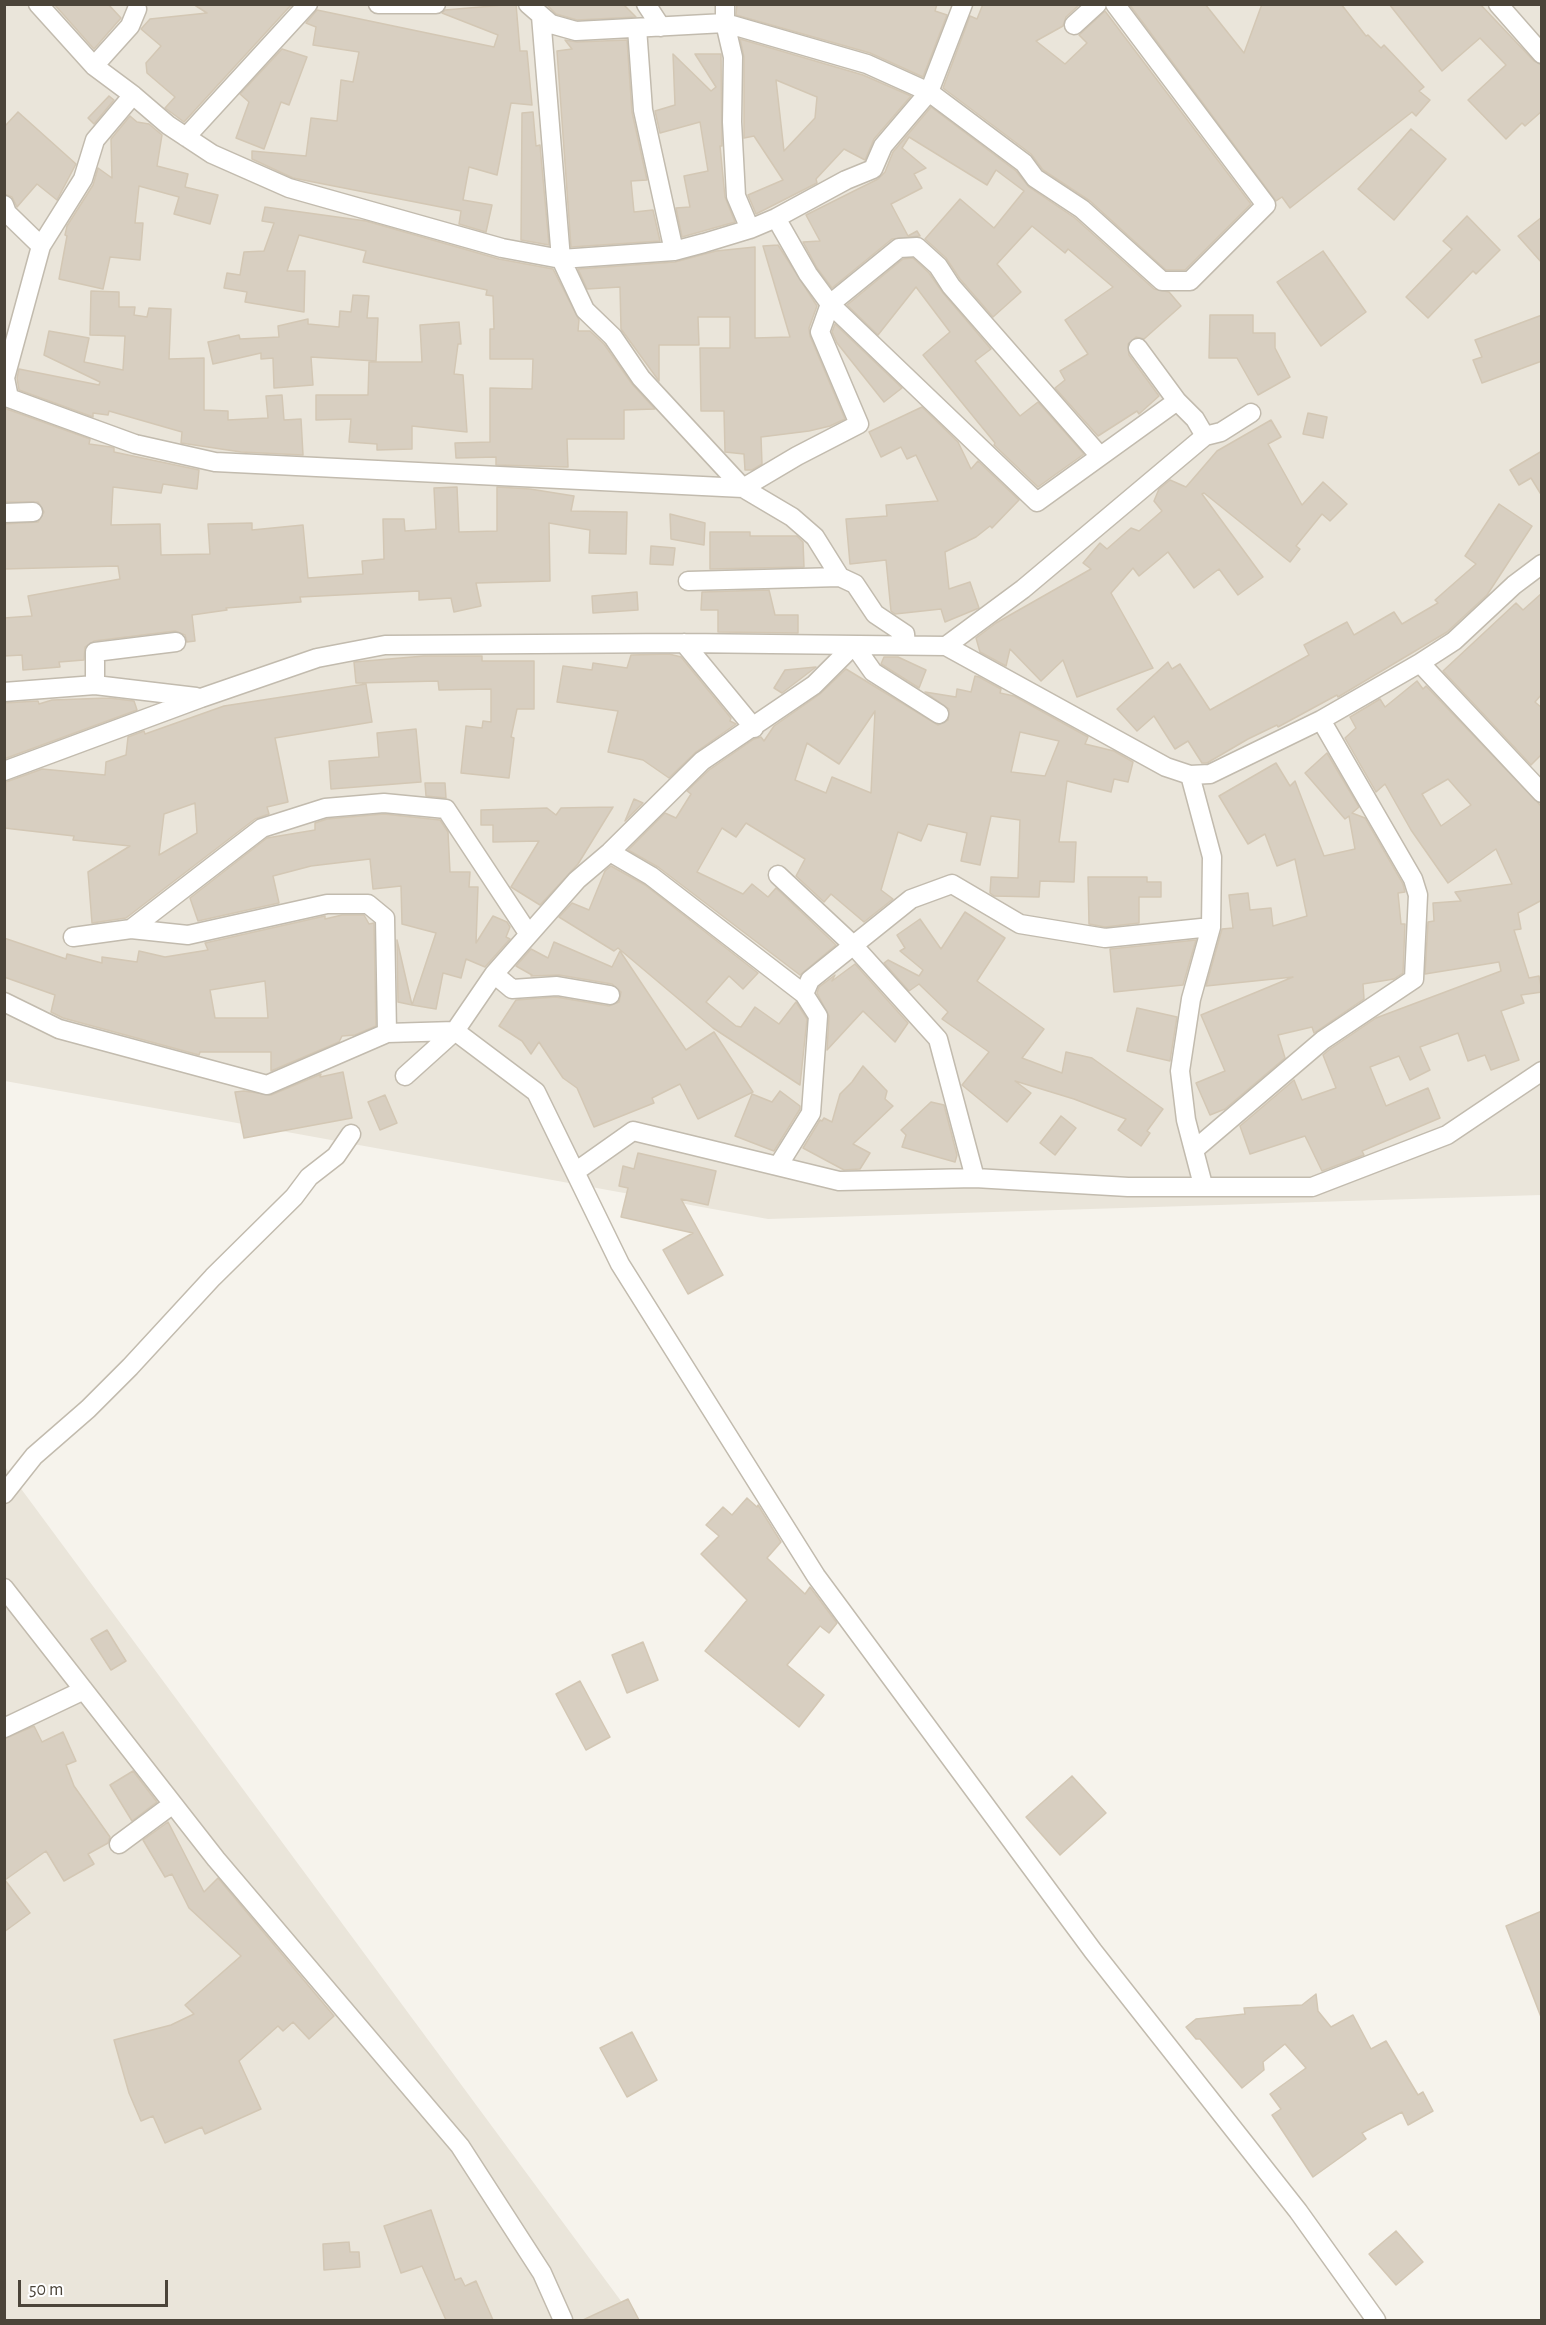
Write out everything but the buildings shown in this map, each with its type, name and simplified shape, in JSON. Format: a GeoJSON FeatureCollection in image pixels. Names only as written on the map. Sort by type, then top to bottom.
{"type":"FeatureCollection","features":[{"type":"Feature","properties":{"kind":"street"},"geometry":{"type":"LineString","coordinates":[[38,4],[94,66],[186,137],[212,154],[289,188],[502,248],[561,259],[674,251],[750,229],[776,218],[846,180],[873,169],[883,146],[929,92],[963,4]]}},
{"type":"Feature","properties":{"kind":"street"},"geometry":{"type":"LineString","coordinates":[[186,137],[309,4]]}},
{"type":"Feature","properties":{"kind":"street"},"geometry":{"type":"LineString","coordinates":[[378,4],[436,4]]}},
{"type":"Feature","properties":{"kind":"street"},"geometry":{"type":"LineString","coordinates":[[646,4],[661,27]]}},
{"type":"Feature","properties":{"kind":"street"},"geometry":{"type":"LineString","coordinates":[[725,4],[725,23],[733,57],[732,122],[736,196],[750,229]]}},
{"type":"Feature","properties":{"kind":"street"},"geometry":{"type":"LineString","coordinates":[[1074,25],[1097,4]]}},
{"type":"Feature","properties":{"kind":"street"},"geometry":{"type":"LineString","coordinates":[[535,10],[551,24],[576,31],[725,23],[867,64],[929,92],[1024,163],[1035,178],[1082,209],[1162,281],[1190,281],[1266,205],[1115,4]]}},
{"type":"Feature","properties":{"kind":"street"},"geometry":{"type":"LineString","coordinates":[[1498,4],[1542,54]]}},
{"type":"Feature","properties":{"kind":"street"},"geometry":{"type":"LineString","coordinates":[[94,66],[130,26],[137,9]]}},
{"type":"Feature","properties":{"kind":"street"},"geometry":{"type":"LineString","coordinates":[[535,10],[561,259],[585,310],[613,337],[641,378],[743,488],[792,518],[815,537],[840,577]]}},
{"type":"Feature","properties":{"kind":"street"},"geometry":{"type":"LineString","coordinates":[[637,28],[643,110],[674,251]]}},
{"type":"Feature","properties":{"kind":"street"},"geometry":{"type":"LineString","coordinates":[[134,95],[95,140],[83,178],[41,246],[5,378],[9,398],[135,444],[215,462],[743,488],[797,456],[859,424],[820,332],[830,304],[899,248],[917,247],[938,266],[951,286],[1099,455]]}},
{"type":"Feature","properties":{"kind":"street"},"geometry":{"type":"LineString","coordinates":[[4,205],[7,213],[41,246]]}},
{"type":"Feature","properties":{"kind":"street"},"geometry":{"type":"LineString","coordinates":[[776,218],[808,274],[830,304],[1037,502],[1099,455],[1177,401]]}},
{"type":"Feature","properties":{"kind":"street"},"geometry":{"type":"LineString","coordinates":[[1138,348],[1177,401],[1195,419],[1205,436]]}},
{"type":"Feature","properties":{"kind":"street"},"geometry":{"type":"LineString","coordinates":[[946,646],[1023,589],[1205,436],[1221,432],[1251,413]]}},
{"type":"Feature","properties":{"kind":"street"},"geometry":{"type":"LineString","coordinates":[[4,513],[33,512]]}},
{"type":"Feature","properties":{"kind":"street"},"geometry":{"type":"LineString","coordinates":[[4,771],[317,658],[385,645],[684,642],[946,646],[1166,768],[1190,775],[1210,774],[1230,767],[1321,720],[1420,663],[1454,641],[1514,585],[1542,564]]}},
{"type":"Feature","properties":{"kind":"street"},"geometry":{"type":"LineString","coordinates":[[688,581],[840,577],[855,584],[874,614],[905,634],[906,645]]}},
{"type":"Feature","properties":{"kind":"street"},"geometry":{"type":"LineString","coordinates":[[95,685],[95,652],[176,642]]}},
{"type":"Feature","properties":{"kind":"street"},"geometry":{"type":"LineString","coordinates":[[684,642],[754,728]]}},
{"type":"Feature","properties":{"kind":"street"},"geometry":{"type":"LineString","coordinates":[[854,645],[873,672],[939,714]]}},
{"type":"Feature","properties":{"kind":"street"},"geometry":{"type":"LineString","coordinates":[[405,1076],[455,1031],[494,974],[577,880],[610,852],[702,761],[814,686],[854,645]]}},
{"type":"Feature","properties":{"kind":"street"},"geometry":{"type":"LineString","coordinates":[[1420,663],[1542,794]]}},
{"type":"Feature","properties":{"kind":"street"},"geometry":{"type":"LineString","coordinates":[[4,692],[95,685],[201,698]]}},
{"type":"Feature","properties":{"kind":"street"},"geometry":{"type":"LineString","coordinates":[[1194,1150],[1323,1040],[1414,979],[1418,895],[1413,879],[1321,720]]}},
{"type":"Feature","properties":{"kind":"street"},"geometry":{"type":"LineString","coordinates":[[1190,775],[1212,857],[1210,927],[1191,999],[1180,1071],[1186,1120],[1203,1185]]}},
{"type":"Feature","properties":{"kind":"street"},"geometry":{"type":"LineString","coordinates":[[131,928],[262,828],[325,808],[384,803],[446,809],[528,933]]}},
{"type":"Feature","properties":{"kind":"street"},"geometry":{"type":"LineString","coordinates":[[610,852],[651,876],[804,994],[818,1016],[811,1113],[778,1166]]}},
{"type":"Feature","properties":{"kind":"street"},"geometry":{"type":"LineString","coordinates":[[778,875],[852,944],[938,1039],[975,1178]]}},
{"type":"Feature","properties":{"kind":"street"},"geometry":{"type":"LineString","coordinates":[[804,994],[810,981],[852,944],[911,899],[952,884],[1020,924],[1105,939],[1210,927]]}},
{"type":"Feature","properties":{"kind":"street"},"geometry":{"type":"LineString","coordinates":[[73,937],[131,928],[188,936],[327,904],[368,904],[385,918],[387,1033]]}},
{"type":"Feature","properties":{"kind":"street"},"geometry":{"type":"LineString","coordinates":[[494,974],[512,989],[557,986],[610,995]]}},
{"type":"Feature","properties":{"kind":"street"},"geometry":{"type":"LineString","coordinates":[[4,1002],[59,1029],[267,1085],[387,1033],[455,1031],[536,1092],[620,1264],[816,1576],[1093,1951],[1298,2211],[1376,2320]]}},
{"type":"Feature","properties":{"kind":"street"},"geometry":{"type":"LineString","coordinates":[[575,1172],[633,1131],[839,1181],[975,1178],[1128,1187],[1203,1185],[1312,1187],[1447,1135],[1542,1071]]}},
{"type":"Feature","properties":{"kind":"street"},"geometry":{"type":"LineString","coordinates":[[4,1494],[34,1456],[88,1409],[130,1367],[213,1277],[294,1197],[309,1177],[336,1156],[351,1134]]}},
{"type":"Feature","properties":{"kind":"street"},"geometry":{"type":"LineString","coordinates":[[4,1588],[216,1859],[460,2146],[542,2273],[563,2320]]}},
{"type":"Feature","properties":{"kind":"street"},"geometry":{"type":"LineString","coordinates":[[4,1728],[84,1690]]}},
{"type":"Feature","properties":{"kind":"street"},"geometry":{"type":"LineString","coordinates":[[119,1844],[173,1804]]}},
{"type":"Feature","properties":{"kind":"shaded area"},"geometry":{"type":"Polygon","coordinates":[[[4,5],[1541,5],[1541,1195],[768,1219],[5,1081],[4,5]]]}},
{"type":"Feature","properties":{"kind":"shaded area"},"geometry":{"type":"Polygon","coordinates":[[[5,1467],[635,2320],[5,2320],[5,1467]]]}}]}
